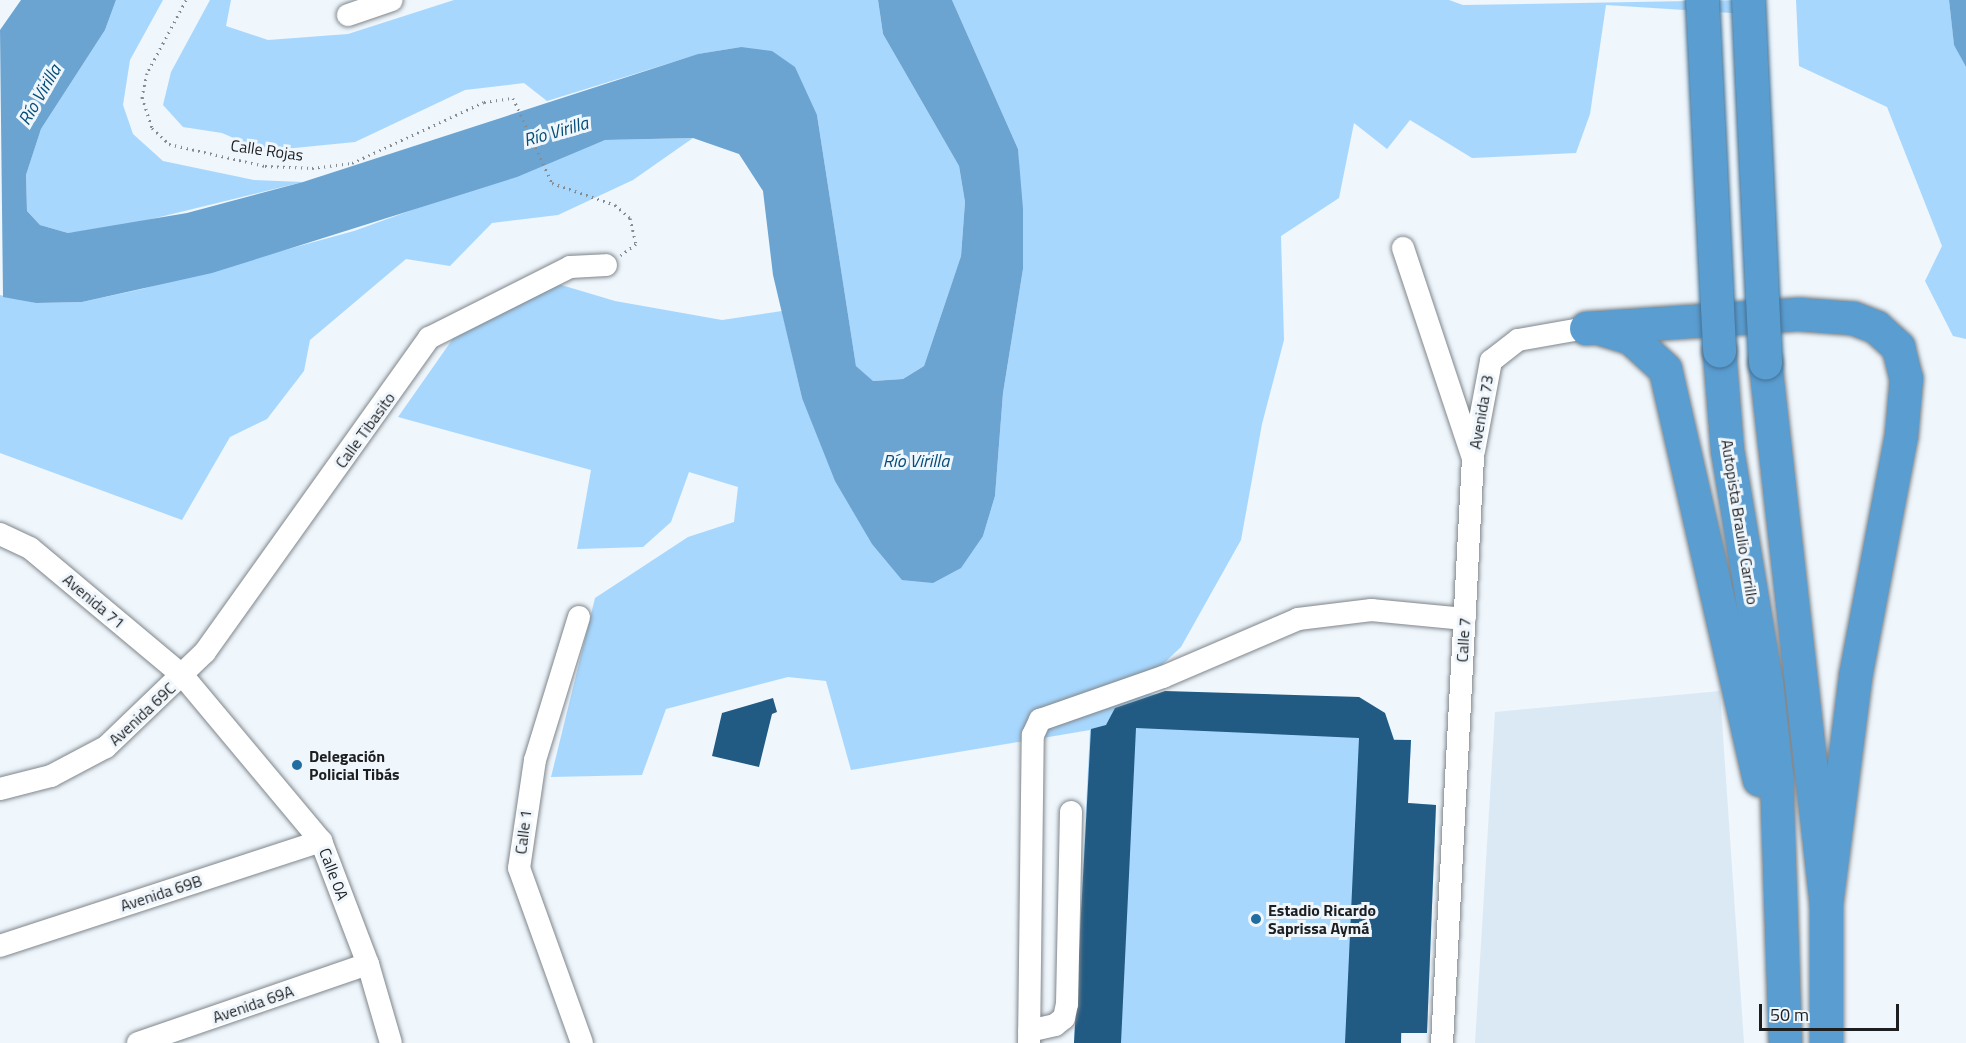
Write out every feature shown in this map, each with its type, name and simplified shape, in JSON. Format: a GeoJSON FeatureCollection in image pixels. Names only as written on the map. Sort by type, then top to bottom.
{"type":"FeatureCollection","features":[{"type":"Feature","properties":{"kind":"highway","name":"Autopista Braulio Carrillo"},"geometry":{"type":"LineString","coordinates":[[1702,0],[1719,351],[1727,450],[1766,682],[1779,862],[1785,1043]]}},
{"type":"Feature","properties":{"kind":"highway"},"geometry":{"type":"LineString","coordinates":[[1748,0],[1766,363],[1827,904]]}},
{"type":"Feature","properties":{"kind":"highway"},"geometry":{"type":"LineString","coordinates":[[1665,369],[1679,345],[1701,326],[1728,315]]}},
{"type":"Feature","properties":{"kind":"highway"},"geometry":{"type":"LineString","coordinates":[[1586,328],[1728,315],[1853,318],[1876,327],[1898,347],[1906,378],[1901,435],[1856,676],[1827,904],[1826,1043]]}},
{"type":"Feature","properties":{"kind":"highway"},"geometry":{"type":"LineString","coordinates":[[1586,328],[1631,338],[1665,369],[1779,862]]}},
{"type":"Feature","properties":{"kind":"street"},"geometry":{"type":"LineString","coordinates":[[348,15],[392,0]]}},
{"type":"Feature","properties":{"kind":"street","name":"Calle 7"},"geometry":{"type":"LineString","coordinates":[[1403,248],[1473,458],[1442,1043]]}},
{"type":"Feature","properties":{"kind":"street","name":"Calle Tibasito"},"geometry":{"type":"LineString","coordinates":[[183,676],[236,611],[429,338],[570,267],[606,265]]}},
{"type":"Feature","properties":{"kind":"street","name":"Avenida 73"},"geometry":{"type":"LineString","coordinates":[[1473,458],[1491,361],[1518,340],[1586,328]]}},
{"type":"Feature","properties":{"kind":"street","name":"Avenida 71"},"geometry":{"type":"LineString","coordinates":[[0,534],[30,548],[183,676]]}},
{"type":"Feature","properties":{"kind":"street"},"geometry":{"type":"LineString","coordinates":[[1071,812],[1067,1004],[1064,1018],[1055,1025],[1029,1037],[1033,735],[1040,720],[1163,676],[1298,619],[1371,610],[1465,619]]}},
{"type":"Feature","properties":{"kind":"street","name":"Calle 1"},"geometry":{"type":"LineString","coordinates":[[579,617],[535,760],[519,868],[529,908],[582,1043]]}},
{"type":"Feature","properties":{"kind":"street","name":"Avenida 69C"},"geometry":{"type":"LineString","coordinates":[[0,789],[51,776],[106,747],[183,676]]}},
{"type":"Feature","properties":{"kind":"street","name":"Calle 0A"},"geometry":{"type":"LineString","coordinates":[[183,676],[321,841],[368,964],[391,1043]]}},
{"type":"Feature","properties":{"kind":"street","name":"Avenida 69B"},"geometry":{"type":"LineString","coordinates":[[0,946],[321,841]]}},
{"type":"Feature","properties":{"kind":"street","name":"Avenida 69A"},"geometry":{"type":"LineString","coordinates":[[138,1043],[368,964]]}},
{"type":"Feature","properties":{"kind":"path","name":"Calle Rojas"},"geometry":{"type":"LineString","coordinates":[[186,0],[147,73],[142,97],[159,137],[188,151],[266,165],[312,168],[351,163],[484,102],[513,98],[552,183],[615,205],[630,218],[636,244],[606,265]]}},
{"type":"Feature","properties":{"kind":"shaded area"},"geometry":{"type":"Polygon","coordinates":[[[116,0],[163,0],[130,60],[123,105],[133,134],[163,161],[254,180],[303,182],[111,229],[68,233],[40,225],[27,211],[26,175],[41,129],[105,30],[116,0]]]}},
{"type":"Feature","properties":{"kind":"shaded area"},"geometry":{"type":"Polygon","coordinates":[[[210,0],[231,0],[226,26],[268,40],[348,34],[454,0],[878,0],[883,34],[959,166],[965,202],[961,256],[924,366],[903,379],[872,381],[856,366],[817,115],[741,47],[699,54],[547,101],[524,83],[465,90],[355,142],[264,151],[222,133],[183,127],[163,105],[171,72],[210,0]]]}},
{"type":"Feature","properties":{"kind":"shaded area"},"geometry":{"type":"Polygon","coordinates":[[[952,0],[1449,0],[1463,5],[1746,0],[1747,14],[1606,5],[1590,114],[1576,153],[1472,158],[1410,120],[1387,149],[1354,123],[1339,198],[1281,236],[1284,340],[1262,424],[1241,540],[1181,647],[1131,694],[1359,697],[1385,713],[1394,739],[1411,740],[1408,803],[1436,805],[1427,1033],[1402,1033],[1401,1043],[1074,1043],[1090,730],[851,770],[826,681],[788,677],[666,709],[642,775],[551,777],[595,598],[688,537],[734,522],[738,487],[689,472],[671,522],[643,547],[577,549],[591,470],[398,417],[459,330],[558,284],[615,301],[722,320],[782,311],[802,398],[983,536],[995,496],[1003,393],[1023,269],[1018,149],[952,0]]]}},
{"type":"Feature","properties":{"kind":"shaded area"},"geometry":{"type":"Polygon","coordinates":[[[1796,0],[1949,0],[1954,44],[1966,67],[1966,339],[1953,336],[1925,281],[1942,246],[1887,107],[1799,66],[1796,0]]]}},
{"type":"Feature","properties":{"kind":"shaded area"},"geometry":{"type":"Polygon","coordinates":[[[693,138],[633,180],[558,215],[492,223],[450,266],[406,259],[310,340],[304,371],[267,419],[230,437],[182,520],[0,453],[0,295],[36,303],[82,302],[142,289],[354,231],[605,140],[693,138]]]}},
{"type":"Feature","properties":{"kind":"shaded area"},"geometry":{"type":"Polygon","coordinates":[[[1720,691],[1744,1043],[1475,1043],[1495,712],[1720,691]]]}},
{"type":"Feature","properties":{"kind":"water","name":"Río Virilla"},"geometry":{"type":"Polygon","coordinates":[[[21,0],[116,0],[105,30],[41,129],[26,175],[27,211],[40,225],[68,233],[187,213],[303,182],[698,54],[741,47],[772,51],[795,67],[817,115],[856,366],[873,381],[903,379],[924,366],[961,256],[965,202],[959,166],[883,34],[878,0],[952,0],[1018,149],[1023,209],[1023,269],[1003,393],[995,496],[983,536],[961,568],[933,583],[902,580],[872,544],[835,481],[802,398],[773,275],[763,191],[739,154],[693,138],[605,140],[517,177],[212,273],[82,302],[36,303],[3,297],[0,30],[21,0]]]}},
{"type":"Feature","properties":{"kind":"water"},"geometry":{"type":"Polygon","coordinates":[[[1949,0],[1966,0],[1966,67],[1954,45],[1949,0]]]}},
{"type":"Feature","properties":{"kind":"building"},"geometry":{"type":"Polygon","coordinates":[[[1165,691],[1359,697],[1385,713],[1394,740],[1411,740],[1408,803],[1436,805],[1427,1033],[1401,1033],[1401,1043],[1345,1043],[1359,738],[1136,728],[1121,1043],[1074,1043],[1091,729],[1106,725],[1115,708],[1165,691]]]}},
{"type":"Feature","properties":{"kind":"building"},"geometry":{"type":"Polygon","coordinates":[[[773,698],[777,712],[772,714],[759,767],[712,756],[722,713],[773,698]]]}},
{"type":"Feature","properties":{"kind":"place","name":"Delegación Policial Tibás"},"geometry":{"type":"Point","coordinates":[297,765]}},
{"type":"Feature","properties":{"kind":"place","name":"Estadio Ricardo Saprissa Aymá"},"geometry":{"type":"Point","coordinates":[1256,919]}}]}
